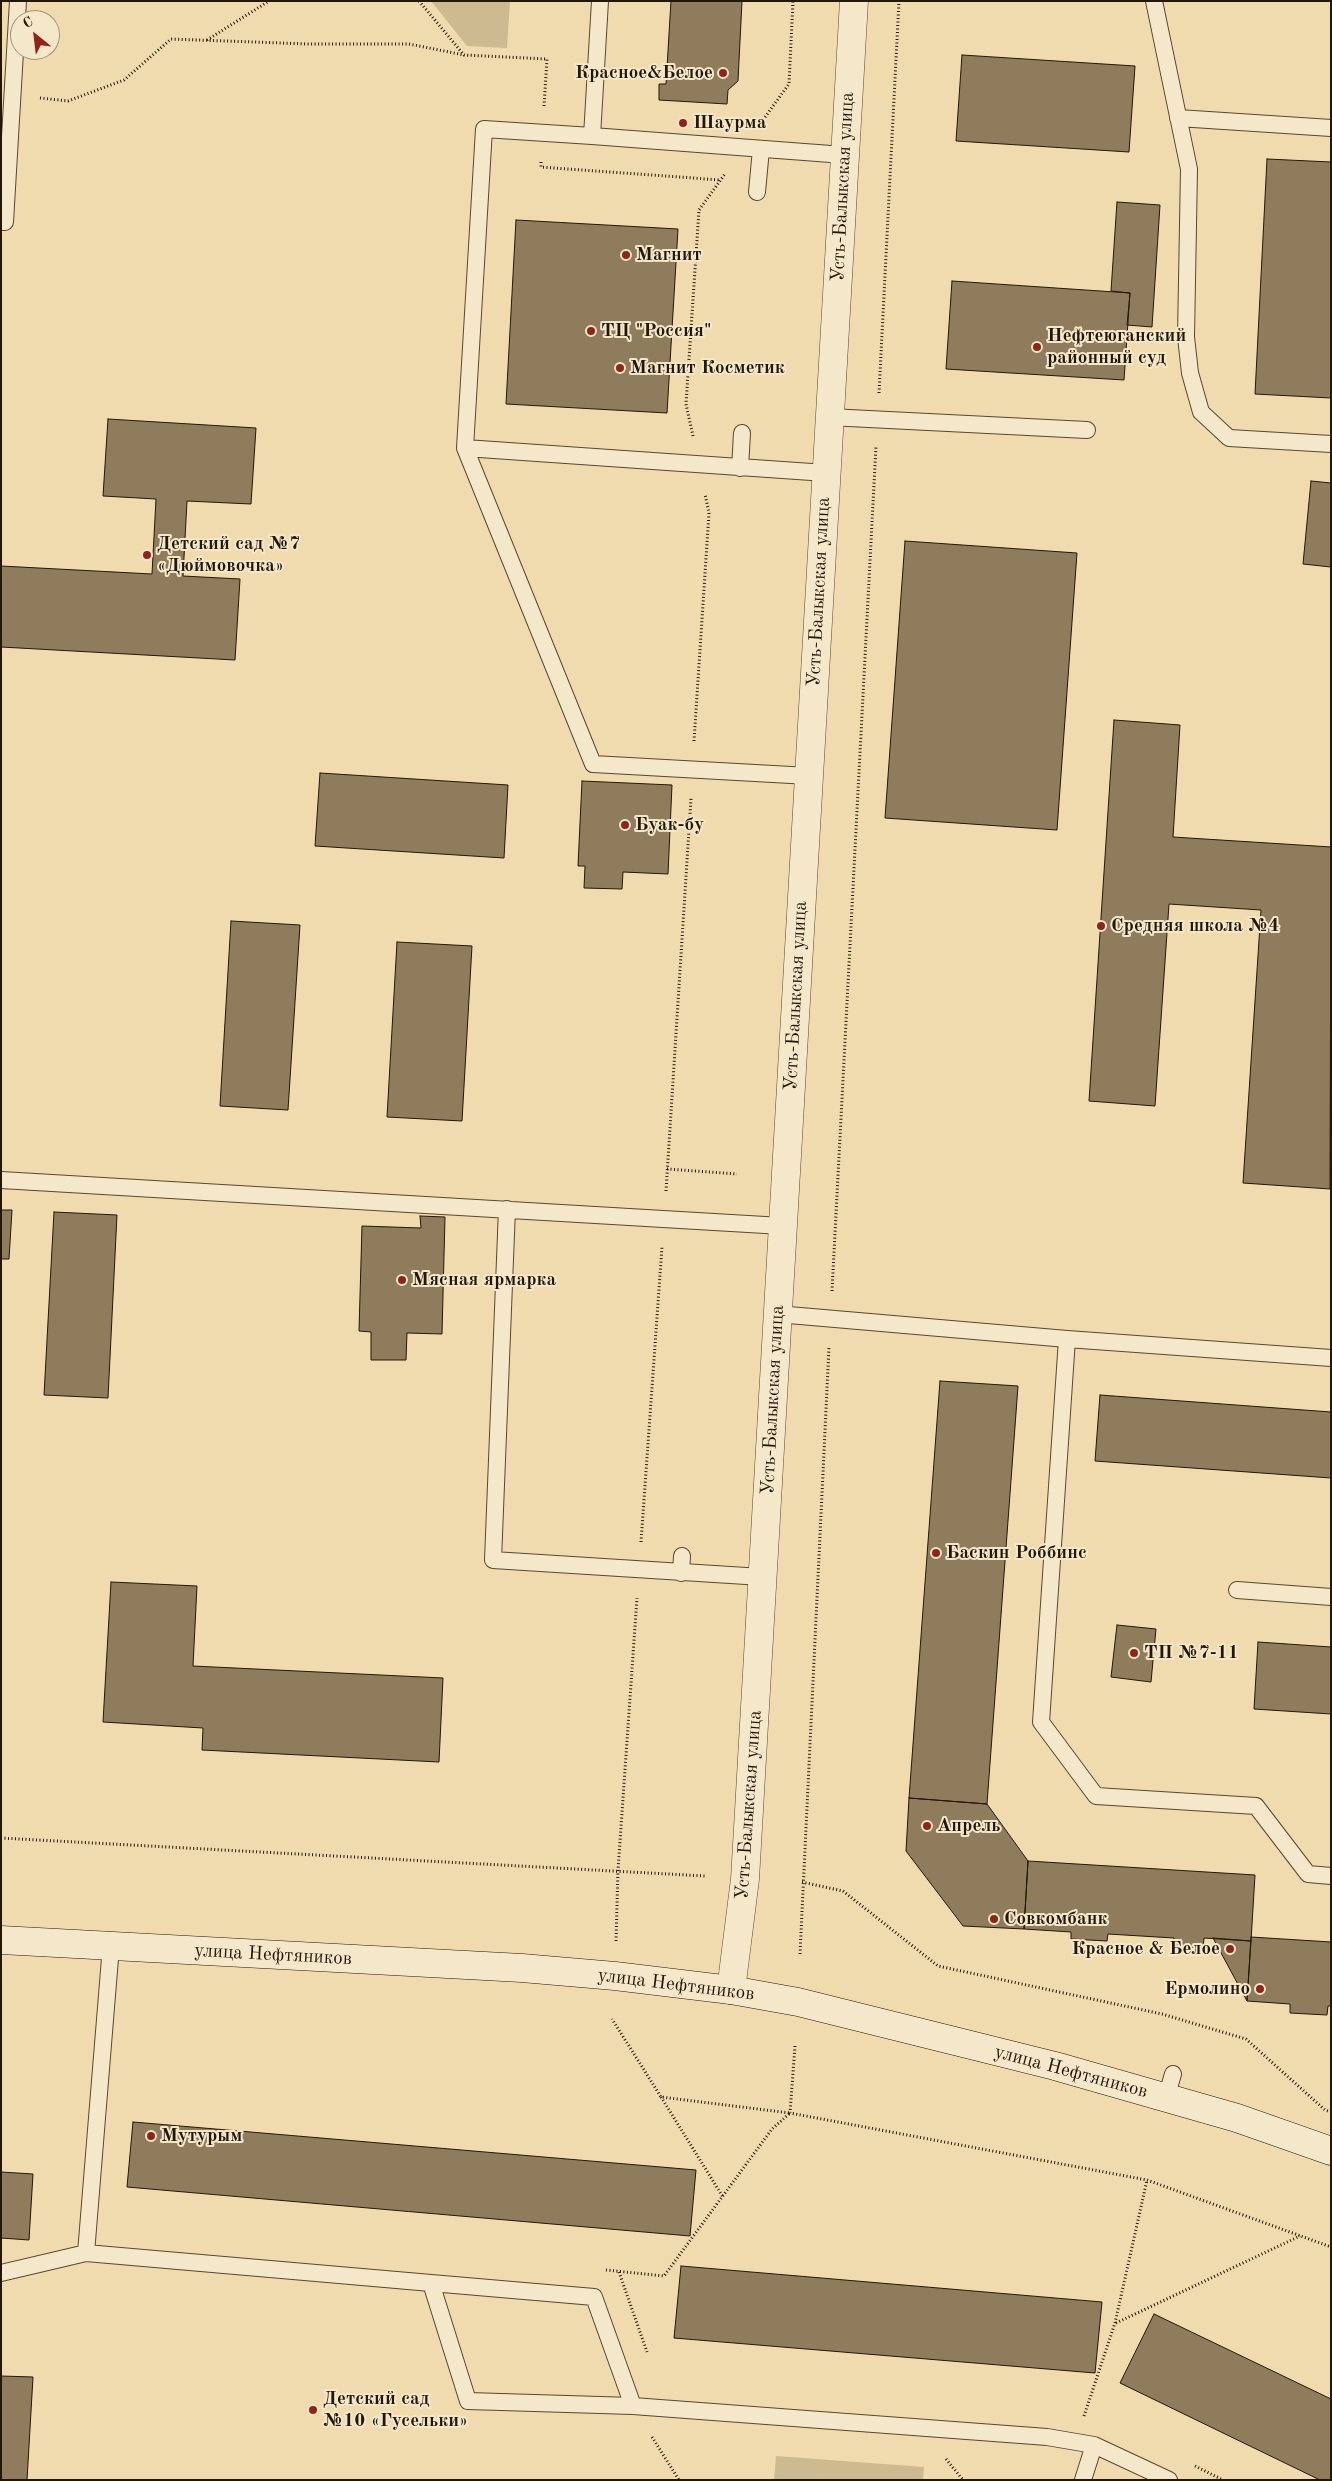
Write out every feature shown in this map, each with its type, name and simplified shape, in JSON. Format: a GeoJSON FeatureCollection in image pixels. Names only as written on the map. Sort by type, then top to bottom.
{"type":"FeatureCollection","features":[{"type":"Feature","properties":{"kind":"street","name":"Усть-Балыкская улица"},"geometry":{"type":"LineString","coordinates":[[731,1990],[745,1878],[854,1]]}},
{"type":"Feature","properties":{"kind":"street","name":"улица Нефтяников"},"geometry":{"type":"LineString","coordinates":[[1,1940],[522,1968],[615,1976],[731,1990],[798,2002],[1055,2066],[1170,2086],[1237,2118],[1331,2151]]}},
{"type":"Feature","properties":{"kind":"lane"},"geometry":{"type":"LineString","coordinates":[[1,222],[5,222],[18,1]]}},
{"type":"Feature","properties":{"kind":"lane"},"geometry":{"type":"LineString","coordinates":[[592,136],[600,1]]}},
{"type":"Feature","properties":{"kind":"lane"},"geometry":{"type":"LineString","coordinates":[[1154,1],[1189,169],[1186,336],[1190,373],[1201,412],[1229,438],[1331,444]]}},
{"type":"Feature","properties":{"kind":"lane"},"geometry":{"type":"LineString","coordinates":[[1178,118],[1331,128]]}},
{"type":"Feature","properties":{"kind":"lane"},"geometry":{"type":"LineString","coordinates":[[809,776],[593,764],[465,448],[484,129],[844,155]]}},
{"type":"Feature","properties":{"kind":"lane"},"geometry":{"type":"LineString","coordinates":[[757,192],[760,149]]}},
{"type":"Feature","properties":{"kind":"lane"},"geometry":{"type":"LineString","coordinates":[[829,417],[1087,430]]}},
{"type":"Feature","properties":{"kind":"lane"},"geometry":{"type":"LineString","coordinates":[[740,468],[742,433]]}},
{"type":"Feature","properties":{"kind":"lane"},"geometry":{"type":"LineString","coordinates":[[465,448],[826,473]]}},
{"type":"Feature","properties":{"kind":"lane"},"geometry":{"type":"LineString","coordinates":[[1,1180],[782,1226]]}},
{"type":"Feature","properties":{"kind":"lane"},"geometry":{"type":"LineString","coordinates":[[507,1209],[493,1560],[762,1578]]}},
{"type":"Feature","properties":{"kind":"lane"},"geometry":{"type":"LineString","coordinates":[[778,1314],[1067,1339],[1331,1358]]}},
{"type":"Feature","properties":{"kind":"lane"},"geometry":{"type":"LineString","coordinates":[[1067,1339],[1042,1722],[1096,1796],[1256,1806],[1308,1874],[1331,1876]]}},
{"type":"Feature","properties":{"kind":"lane"},"geometry":{"type":"LineString","coordinates":[[681,1573],[682,1556]]}},
{"type":"Feature","properties":{"kind":"lane"},"geometry":{"type":"LineString","coordinates":[[1237,1590],[1331,1597]]}},
{"type":"Feature","properties":{"kind":"lane"},"geometry":{"type":"LineString","coordinates":[[86,2254],[111,1946]]}},
{"type":"Feature","properties":{"kind":"lane"},"geometry":{"type":"LineString","coordinates":[[1,2273],[86,2254],[594,2297],[633,2406]]}},
{"type":"Feature","properties":{"kind":"lane"},"geometry":{"type":"LineString","coordinates":[[431,2283],[468,2401],[633,2406],[1047,2437],[1094,2445],[1169,2480]]}},
{"type":"Feature","properties":{"kind":"lane"},"geometry":{"type":"LineString","coordinates":[[1083,2480],[1094,2445]]}},
{"type":"Feature","properties":{"kind":"path"},"geometry":{"type":"LineString","coordinates":[[206,41],[270,1]]}},
{"type":"Feature","properties":{"kind":"path"},"geometry":{"type":"LineString","coordinates":[[616,1942],[618,1870],[664,1218],[709,513],[686,404],[699,210],[788,84],[794,1]]}},
{"type":"Feature","properties":{"kind":"path"},"geometry":{"type":"LineString","coordinates":[[800,1954],[802,1882],[899,1]]}},
{"type":"Feature","properties":{"kind":"path"},"geometry":{"type":"LineString","coordinates":[[13,96],[68,101],[124,80],[171,39],[308,44],[409,44],[464,56]]}},
{"type":"Feature","properties":{"kind":"path"},"geometry":{"type":"LineString","coordinates":[[667,1169],[737,1174]]}},
{"type":"Feature","properties":{"kind":"path"},"geometry":{"type":"LineString","coordinates":[[1,1838],[705,1876]]}},
{"type":"Feature","properties":{"kind":"path"},"geometry":{"type":"LineString","coordinates":[[802,1882],[843,1891],[938,1966],[1162,2014],[1246,2039],[1325,2110],[1331,2112]]}},
{"type":"Feature","properties":{"kind":"path"},"geometry":{"type":"LineString","coordinates":[[612,2019],[723,2197]]}},
{"type":"Feature","properties":{"kind":"path"},"geometry":{"type":"LineString","coordinates":[[599,2270],[664,2276],[772,2129],[790,2113],[795,2046]]}},
{"type":"Feature","properties":{"kind":"path"},"geometry":{"type":"LineString","coordinates":[[661,2097],[790,2113],[1147,2180],[1331,2247]]}},
{"type":"Feature","properties":{"kind":"path"},"geometry":{"type":"LineString","coordinates":[[1084,2416],[1115,2323],[1147,2180]]}},
{"type":"Feature","properties":{"kind":"path"},"geometry":{"type":"LineString","coordinates":[[1115,2323],[1300,2236]]}},
{"type":"Feature","properties":{"kind":"shaded area"},"geometry":{"type":"Polygon","coordinates":[[[431,1],[510,1],[507,48],[467,46],[431,1]]]}},
{"type":"Feature","properties":{"kind":"shaded area"},"geometry":{"type":"Polygon","coordinates":[[[776,2456],[924,2467],[923,2480],[774,2480],[776,2456]]]}},
{"type":"Feature","properties":{"kind":"building"},"geometry":{"type":"Polygon","coordinates":[[[671,1],[742,1],[738,81],[728,90],[727,104],[659,100],[659,84],[666,84],[671,1]]]}},
{"type":"Feature","properties":{"kind":"building"},"geometry":{"type":"Polygon","coordinates":[[[962,55],[1135,66],[1129,152],[956,141],[962,55]]]}},
{"type":"Feature","properties":{"kind":"building"},"geometry":{"type":"Polygon","coordinates":[[[1267,159],[1331,162],[1331,398],[1255,394],[1267,159]]]}},
{"type":"Feature","properties":{"kind":"building"},"geometry":{"type":"Polygon","coordinates":[[[1117,202],[1160,205],[1152,327],[1127,325],[1130,293],[1111,291],[1117,202]]]}},
{"type":"Feature","properties":{"kind":"building","name":"ТЦ \"Россия\""},"geometry":{"type":"Polygon","coordinates":[[[516,220],[678,229],[667,413],[506,404],[516,220]]]}},
{"type":"Feature","properties":{"kind":"building","name":"Нефтеюганский районный суд"},"geometry":{"type":"Polygon","coordinates":[[[952,281],[1130,293],[1124,380],[946,369],[952,281]]]}},
{"type":"Feature","properties":{"kind":"building"},"geometry":{"type":"Polygon","coordinates":[[[108,419],[256,428],[251,504],[187,501],[183,576],[240,579],[235,660],[1,647],[1,566],[152,574],[156,499],[103,496],[108,419]]]}},
{"type":"Feature","properties":{"kind":"building"},"geometry":{"type":"Polygon","coordinates":[[[1311,481],[1331,483],[1331,567],[1303,564],[1311,481]]]}},
{"type":"Feature","properties":{"kind":"building"},"geometry":{"type":"Polygon","coordinates":[[[905,541],[1077,553],[1057,830],[885,818],[905,541]]]}},
{"type":"Feature","properties":{"kind":"building"},"geometry":{"type":"Polygon","coordinates":[[[1114,720],[1180,725],[1173,837],[1331,847],[1330,1189],[1243,1183],[1261,910],[1169,904],[1155,1106],[1089,1101],[1114,720]]]}},
{"type":"Feature","properties":{"kind":"building"},"geometry":{"type":"Polygon","coordinates":[[[320,773],[508,785],[504,858],[315,846],[320,773]]]}},
{"type":"Feature","properties":{"kind":"building","name":"Буак-бу"},"geometry":{"type":"Polygon","coordinates":[[[582,781],[672,785],[668,874],[623,872],[622,889],[584,888],[585,866],[578,866],[582,781]]]}},
{"type":"Feature","properties":{"kind":"building"},"geometry":{"type":"Polygon","coordinates":[[[231,921],[300,925],[288,1110],[220,1106],[231,921]]]}},
{"type":"Feature","properties":{"kind":"building"},"geometry":{"type":"Polygon","coordinates":[[[397,942],[472,946],[462,1121],[387,1117],[397,942]]]}},
{"type":"Feature","properties":{"kind":"building"},"geometry":{"type":"Polygon","coordinates":[[[1,1210],[12,1210],[9,1259],[1,1259],[1,1210]]]}},
{"type":"Feature","properties":{"kind":"building"},"geometry":{"type":"Polygon","coordinates":[[[54,1212],[117,1215],[108,1398],[44,1395],[54,1212]]]}},
{"type":"Feature","properties":{"kind":"building","name":"Мясная ярмарка"},"geometry":{"type":"Polygon","coordinates":[[[420,1216],[445,1217],[442,1334],[407,1333],[406,1360],[371,1360],[371,1332],[359,1331],[362,1226],[421,1228],[420,1216]]]}},
{"type":"Feature","properties":{"kind":"building"},"geometry":{"type":"Polygon","coordinates":[[[940,1381],[1018,1386],[987,1804],[909,1798],[940,1381]]]}},
{"type":"Feature","properties":{"kind":"building"},"geometry":{"type":"Polygon","coordinates":[[[1100,1395],[1331,1412],[1331,1478],[1095,1461],[1100,1395]]]}},
{"type":"Feature","properties":{"kind":"building"},"geometry":{"type":"Polygon","coordinates":[[[111,1582],[197,1586],[193,1666],[443,1678],[439,1762],[202,1750],[203,1728],[103,1722],[111,1582]]]}},
{"type":"Feature","properties":{"kind":"building","name":"ТП №7-11"},"geometry":{"type":"Polygon","coordinates":[[[1117,1625],[1156,1629],[1151,1682],[1111,1677],[1117,1625]]]}},
{"type":"Feature","properties":{"kind":"building"},"geometry":{"type":"Polygon","coordinates":[[[1258,1642],[1331,1647],[1331,1714],[1254,1709],[1258,1642]]]}},
{"type":"Feature","properties":{"kind":"building"},"geometry":{"type":"Polygon","coordinates":[[[909,1798],[987,1804],[1028,1861],[1024,1929],[963,1926],[906,1851],[909,1798]]]}},
{"type":"Feature","properties":{"kind":"building"},"geometry":{"type":"Polygon","coordinates":[[[1028,1861],[1255,1875],[1251,1941],[1204,1938],[1203,1948],[1174,1946],[1174,1938],[1108,1934],[1107,1941],[1071,1939],[1071,1932],[1024,1929],[1028,1861]]]}},
{"type":"Feature","properties":{"kind":"building"},"geometry":{"type":"Polygon","coordinates":[[[1251,1937],[1331,1942],[1331,2006],[1328,2006],[1327,2015],[1290,2013],[1290,2004],[1247,2001],[1251,1937]]]}},
{"type":"Feature","properties":{"kind":"building"},"geometry":{"type":"Polygon","coordinates":[[[1213,1938],[1251,1941],[1247,2001],[1213,1938]]]}},
{"type":"Feature","properties":{"kind":"building"},"geometry":{"type":"Polygon","coordinates":[[[133,2122],[696,2170],[690,2236],[127,2187],[133,2122]]]}},
{"type":"Feature","properties":{"kind":"building"},"geometry":{"type":"Polygon","coordinates":[[[1,2172],[33,2174],[29,2240],[1,2238],[1,2172]]]}},
{"type":"Feature","properties":{"kind":"building"},"geometry":{"type":"Polygon","coordinates":[[[681,2266],[1102,2302],[1095,2373],[674,2338],[681,2266]]]}},
{"type":"Feature","properties":{"kind":"building"},"geometry":{"type":"Polygon","coordinates":[[[1154,2314],[1331,2399],[1331,2480],[1320,2480],[1120,2383],[1154,2314]]]}},
{"type":"Feature","properties":{"kind":"building"},"geometry":{"type":"Polygon","coordinates":[[[1,2376],[33,2377],[27,2480],[1,2480],[1,2376]]]}},
{"type":"Feature","properties":{"kind":"place","name":"Красное&Белое"},"geometry":{"type":"Point","coordinates":[723,73]}},
{"type":"Feature","properties":{"kind":"place","name":"Шаурма"},"geometry":{"type":"Point","coordinates":[683,123]}},
{"type":"Feature","properties":{"kind":"place","name":"Магнит"},"geometry":{"type":"Point","coordinates":[626,255]}},
{"type":"Feature","properties":{"kind":"place","name":"ТЦ \"Россия\""},"geometry":{"type":"Point","coordinates":[591,331]}},
{"type":"Feature","properties":{"kind":"place","name":"Нефтеюганский районный суд"},"geometry":{"type":"Point","coordinates":[1037,347]}},
{"type":"Feature","properties":{"kind":"place","name":"Магнит Косметик"},"geometry":{"type":"Point","coordinates":[620,368]}},
{"type":"Feature","properties":{"kind":"place","name":"Детский сад №7 «Дюймовочка»"},"geometry":{"type":"Point","coordinates":[147,555]}},
{"type":"Feature","properties":{"kind":"place","name":"Буак-бу"},"geometry":{"type":"Point","coordinates":[625,825]}},
{"type":"Feature","properties":{"kind":"place","name":"Средняя школа №4"},"geometry":{"type":"Point","coordinates":[1101,926]}},
{"type":"Feature","properties":{"kind":"place","name":"Мясная ярмарка"},"geometry":{"type":"Point","coordinates":[402,1280]}},
{"type":"Feature","properties":{"kind":"place","name":"Баскин Роббинс"},"geometry":{"type":"Point","coordinates":[936,1553]}},
{"type":"Feature","properties":{"kind":"place","name":"ТП №7-11"},"geometry":{"type":"Point","coordinates":[1134,1653]}},
{"type":"Feature","properties":{"kind":"place","name":"Апрель"},"geometry":{"type":"Point","coordinates":[927,1826]}},
{"type":"Feature","properties":{"kind":"place","name":"Совкомбанк"},"geometry":{"type":"Point","coordinates":[994,1919]}},
{"type":"Feature","properties":{"kind":"place","name":"Красное & Белое"},"geometry":{"type":"Point","coordinates":[1230,1949]}},
{"type":"Feature","properties":{"kind":"place","name":"Ермолино"},"geometry":{"type":"Point","coordinates":[1260,1989]}},
{"type":"Feature","properties":{"kind":"place","name":"Мутурым"},"geometry":{"type":"Point","coordinates":[151,2136]}},
{"type":"Feature","properties":{"kind":"place","name":"Детский сад №10 «Гусельки»"},"geometry":{"type":"Point","coordinates":[313,2410]}}]}
